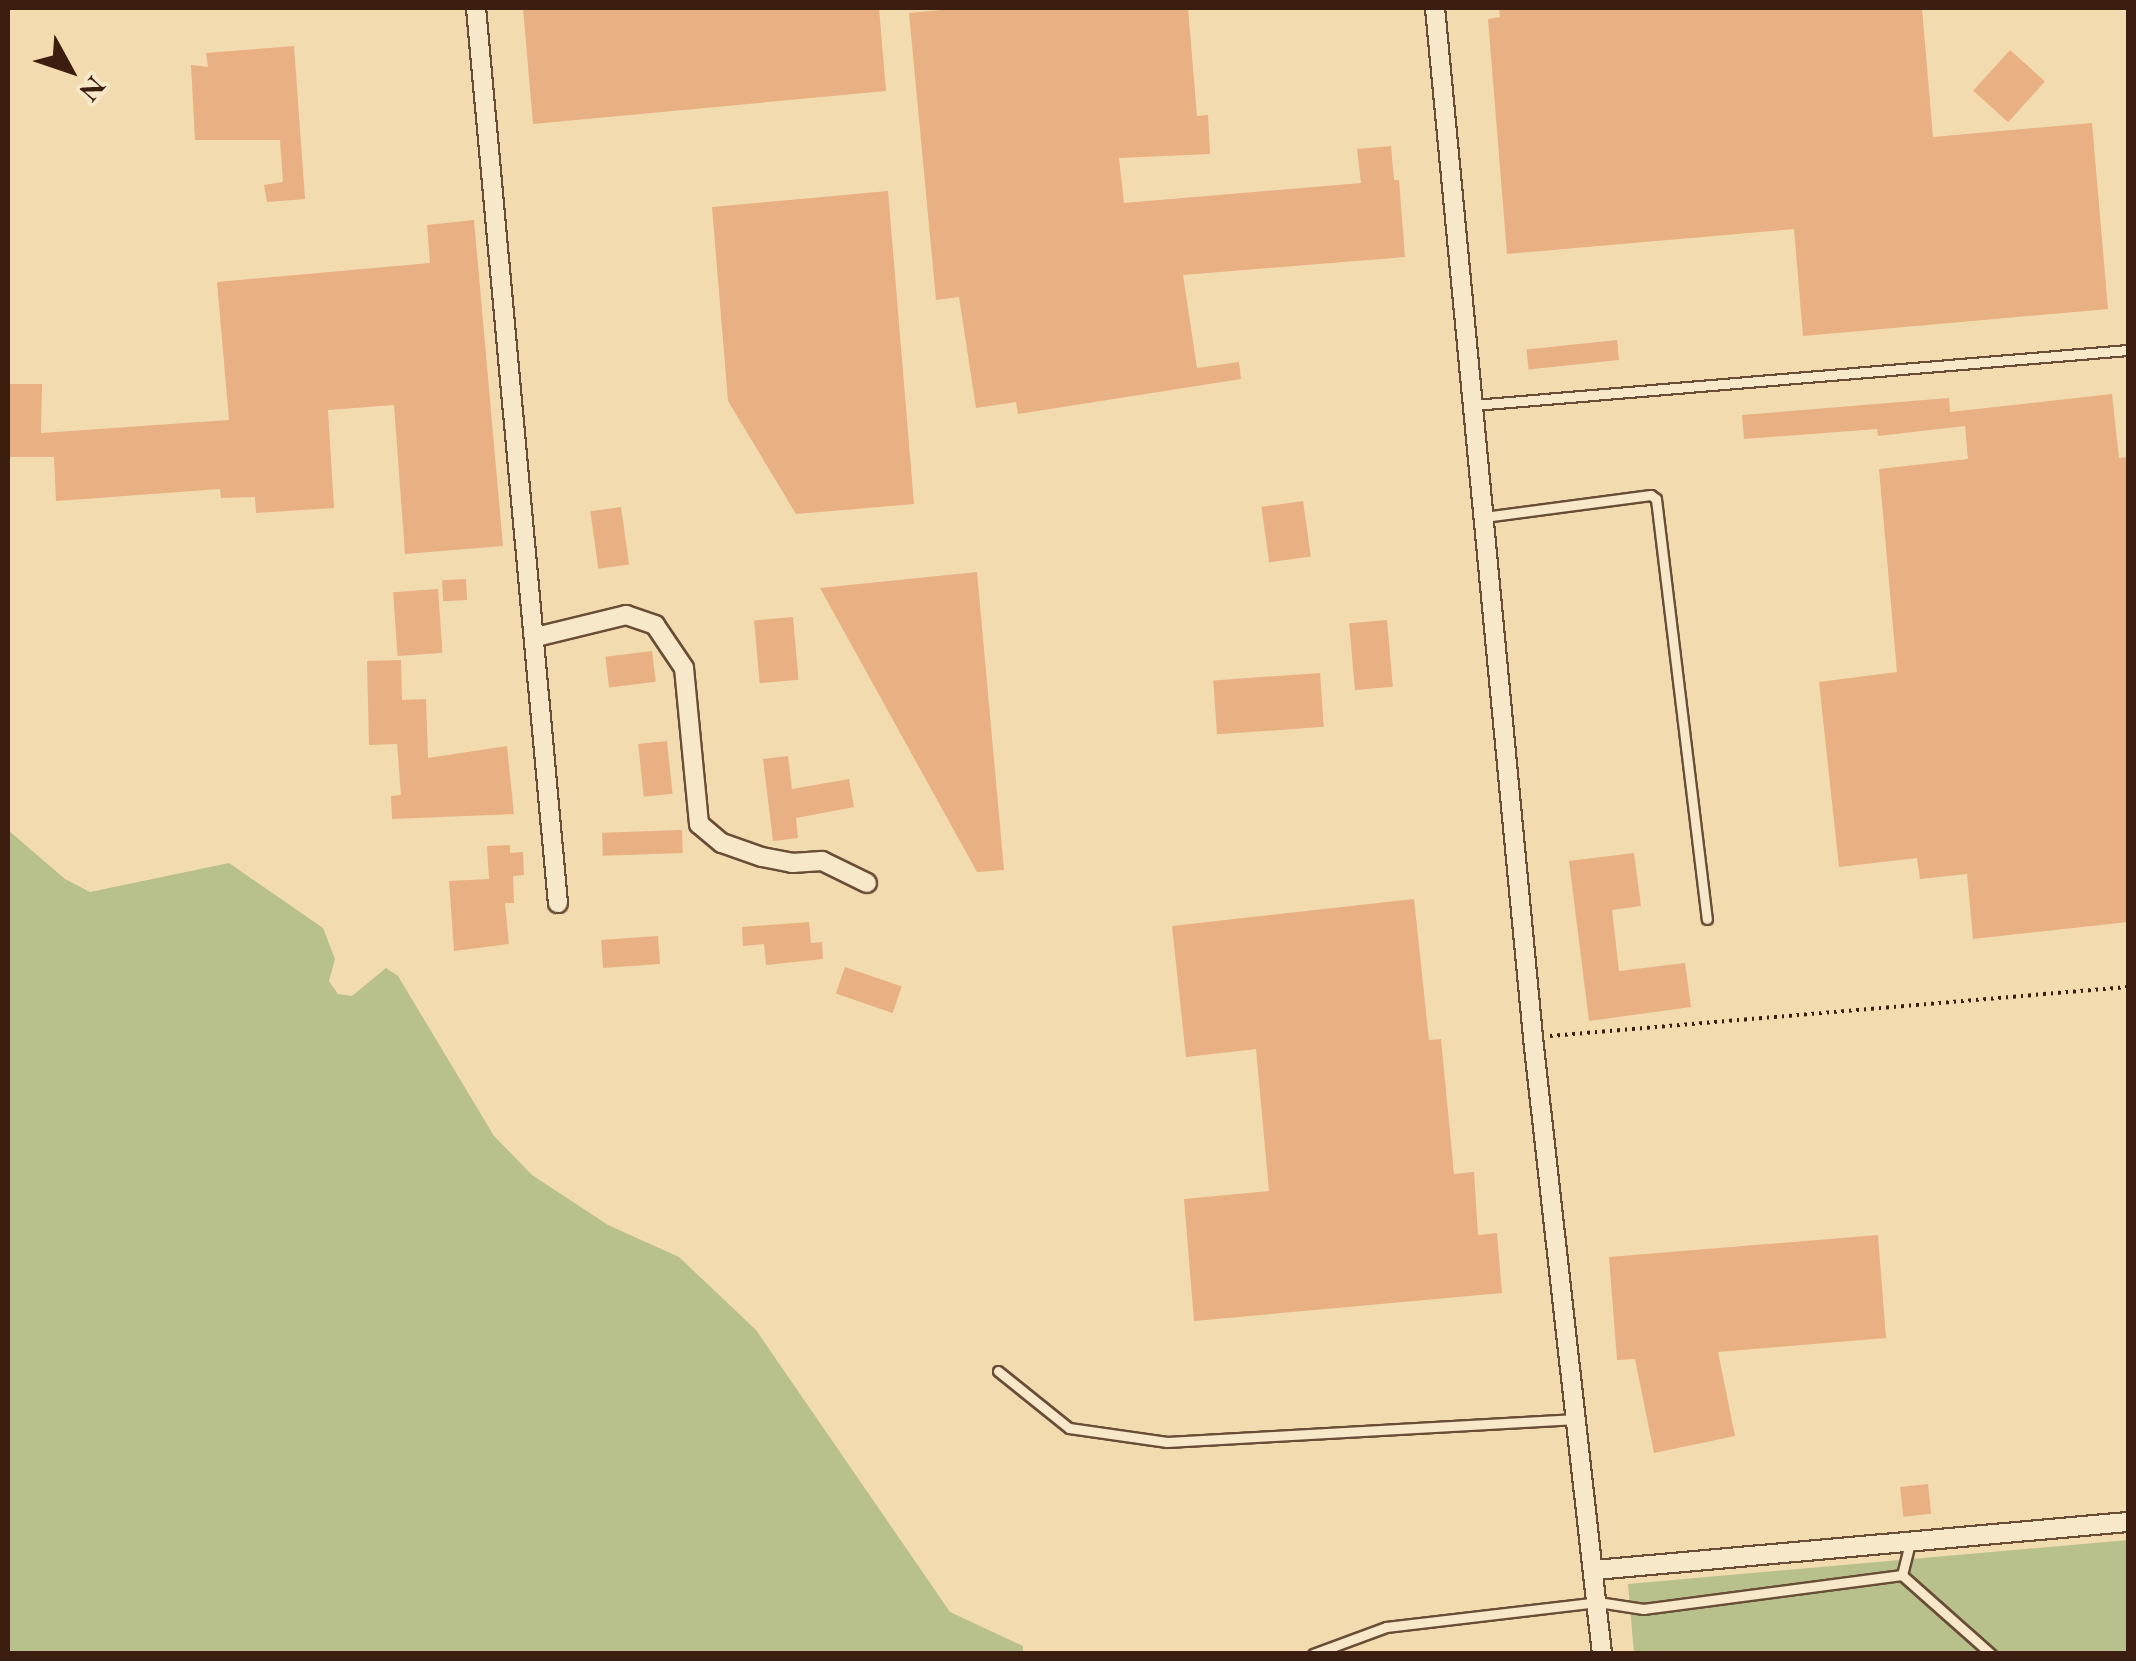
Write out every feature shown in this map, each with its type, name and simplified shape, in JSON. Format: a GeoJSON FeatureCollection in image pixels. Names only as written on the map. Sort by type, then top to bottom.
{"type":"FeatureCollection","features":[{"type":"Feature","properties":{"kind":"street"},"geometry":{"type":"LineString","coordinates":[[476,8],[558,903]]}},
{"type":"Feature","properties":{"kind":"street"},"geometry":{"type":"LineString","coordinates":[[1436,8],[1533,1038],[1602,1654]]}},
{"type":"Feature","properties":{"kind":"street"},"geometry":{"type":"LineString","coordinates":[[536,636],[626,615],[655,625],[684,668],[699,824],[722,843],[792,864],[822,862],[867,883]]}},
{"type":"Feature","properties":{"kind":"street"},"geometry":{"type":"LineString","coordinates":[[1595,1570],[2128,1522]]}},
{"type":"Feature","properties":{"kind":"lane"},"geometry":{"type":"LineString","coordinates":[[1474,404],[2128,350]]}},
{"type":"Feature","properties":{"kind":"lane"},"geometry":{"type":"LineString","coordinates":[[1484,517],[1651,495],[1656,498],[1707,919]]}},
{"type":"Feature","properties":{"kind":"lane"},"geometry":{"type":"LineString","coordinates":[[998,1370],[1069,1428],[1167,1442],[1576,1419]]}},
{"type":"Feature","properties":{"kind":"lane"},"geometry":{"type":"LineString","coordinates":[[1902,1575],[1910,1542]]}},
{"type":"Feature","properties":{"kind":"lane"},"geometry":{"type":"LineString","coordinates":[[1313,1654],[1386,1626],[1598,1602],[1642,1609],[1902,1575],[1991,1654]]}},
{"type":"Feature","properties":{"kind":"path"},"geometry":{"type":"LineString","coordinates":[[1533,1038],[2128,986]]}},
{"type":"Feature","properties":{"kind":"green space"},"geometry":{"type":"Polygon","coordinates":[[[8,830],[65,879],[90,892],[229,863],[323,928],[335,959],[329,981],[338,994],[352,996],[386,968],[398,976],[494,1136],[532,1175],[608,1225],[679,1257],[756,1330],[950,1612],[1023,1646],[1023,1653],[8,1653],[8,830]]]}},
{"type":"Feature","properties":{"kind":"green space"},"geometry":{"type":"Polygon","coordinates":[[[2128,1540],[2128,1653],[1634,1653],[1628,1584],[2128,1540]]]}},
{"type":"Feature","properties":{"kind":"building"},"geometry":{"type":"Polygon","coordinates":[[[523,8],[879,8],[886,91],[533,124],[523,8]]]}},
{"type":"Feature","properties":{"kind":"building"},"geometry":{"type":"Polygon","coordinates":[[[964,8],[1188,8],[1197,116],[1208,115],[1210,154],[1119,158],[1124,203],[1361,183],[1357,149],[1391,146],[1394,180],[1399,180],[1405,257],[1183,275],[1197,368],[1239,362],[1241,379],[1018,414],[1016,402],[976,408],[959,297],[936,300],[909,13],[964,8]]]}},
{"type":"Feature","properties":{"kind":"building"},"geometry":{"type":"Polygon","coordinates":[[[1499,8],[1922,8],[1933,137],[2092,123],[2108,309],[1803,336],[1794,229],[1507,254],[1488,19],[1500,17],[1499,8]]]}},
{"type":"Feature","properties":{"kind":"building"},"geometry":{"type":"Polygon","coordinates":[[[294,46],[305,199],[267,202],[264,185],[283,182],[280,140],[195,140],[191,65],[208,67],[206,53],[294,46]]]}},
{"type":"Feature","properties":{"kind":"building"},"geometry":{"type":"Polygon","coordinates":[[[2010,50],[2045,81],[2008,122],[1973,91],[2010,50]]]}},
{"type":"Feature","properties":{"kind":"building"},"geometry":{"type":"Polygon","coordinates":[[[888,191],[914,504],[796,514],[728,401],[712,207],[888,191]]]}},
{"type":"Feature","properties":{"kind":"building"},"geometry":{"type":"Polygon","coordinates":[[[474,220],[503,546],[405,554],[394,405],[328,410],[334,508],[256,513],[255,497],[221,498],[220,489],[56,501],[54,457],[8,457],[8,384],[42,384],[41,433],[229,420],[217,282],[430,263],[427,225],[474,220]]]}},
{"type":"Feature","properties":{"kind":"building"},"geometry":{"type":"Polygon","coordinates":[[[1617,340],[1619,360],[1529,369],[1526,350],[1617,340]]]}},
{"type":"Feature","properties":{"kind":"building"},"geometry":{"type":"Polygon","coordinates":[[[2112,394],[2119,458],[2128,457],[2128,922],[1973,939],[1967,874],[1920,879],[1917,858],[1839,867],[1819,682],[1897,672],[1879,469],[1968,459],[1965,426],[1878,436],[1877,429],[1744,439],[1742,415],[1949,398],[1950,412],[2112,394]]]}},
{"type":"Feature","properties":{"kind":"building"},"geometry":{"type":"Polygon","coordinates":[[[1303,501],[1311,556],[1269,562],[1261,507],[1303,501]]]}},
{"type":"Feature","properties":{"kind":"building"},"geometry":{"type":"Polygon","coordinates":[[[621,507],[629,564],[598,569],[590,511],[621,507]]]}},
{"type":"Feature","properties":{"kind":"building"},"geometry":{"type":"Polygon","coordinates":[[[977,572],[1004,870],[977,872],[820,588],[977,572]]]}},
{"type":"Feature","properties":{"kind":"building"},"geometry":{"type":"Polygon","coordinates":[[[466,579],[467,600],[443,601],[442,580],[466,579]]]}},
{"type":"Feature","properties":{"kind":"building"},"geometry":{"type":"Polygon","coordinates":[[[438,589],[442,653],[398,656],[393,592],[438,589]]]}},
{"type":"Feature","properties":{"kind":"building"},"geometry":{"type":"Polygon","coordinates":[[[793,617],[798,680],[760,683],[754,620],[793,617]]]}},
{"type":"Feature","properties":{"kind":"building"},"geometry":{"type":"Polygon","coordinates":[[[1387,620],[1393,687],[1355,690],[1349,623],[1387,620]]]}},
{"type":"Feature","properties":{"kind":"building"},"geometry":{"type":"Polygon","coordinates":[[[652,651],[656,682],[609,687],[605,657],[652,651]]]}},
{"type":"Feature","properties":{"kind":"building"},"geometry":{"type":"Polygon","coordinates":[[[401,660],[402,700],[426,699],[428,758],[507,746],[514,814],[392,819],[391,796],[401,795],[397,744],[369,745],[367,661],[401,660]]]}},
{"type":"Feature","properties":{"kind":"building"},"geometry":{"type":"Polygon","coordinates":[[[1320,673],[1324,727],[1217,734],[1213,680],[1320,673]]]}},
{"type":"Feature","properties":{"kind":"building"},"geometry":{"type":"Polygon","coordinates":[[[667,741],[673,794],[644,797],[638,744],[667,741]]]}},
{"type":"Feature","properties":{"kind":"building"},"geometry":{"type":"Polygon","coordinates":[[[788,756],[792,789],[849,779],[854,807],[796,818],[798,838],[773,841],[763,759],[788,756]]]}},
{"type":"Feature","properties":{"kind":"building"},"geometry":{"type":"Polygon","coordinates":[[[682,830],[683,853],[603,856],[602,833],[682,830]]]}},
{"type":"Feature","properties":{"kind":"building"},"geometry":{"type":"Polygon","coordinates":[[[510,845],[510,853],[523,852],[524,875],[513,876],[514,903],[505,903],[509,944],[454,951],[449,881],[489,879],[487,846],[510,845]]]}},
{"type":"Feature","properties":{"kind":"building"},"geometry":{"type":"Polygon","coordinates":[[[1634,853],[1641,906],[1612,910],[1619,971],[1685,963],[1691,1007],[1589,1021],[1569,861],[1634,853]]]}},
{"type":"Feature","properties":{"kind":"building"},"geometry":{"type":"Polygon","coordinates":[[[1414,899],[1429,1040],[1441,1039],[1454,1174],[1474,1172],[1478,1235],[1497,1233],[1502,1293],[1194,1321],[1184,1199],[1269,1191],[1256,1049],[1186,1057],[1172,926],[1414,899]]]}},
{"type":"Feature","properties":{"kind":"building"},"geometry":{"type":"Polygon","coordinates":[[[809,922],[811,943],[822,942],[823,959],[766,965],[764,944],[743,946],[742,927],[809,922]]]}},
{"type":"Feature","properties":{"kind":"building"},"geometry":{"type":"Polygon","coordinates":[[[658,936],[660,964],[603,968],[601,940],[658,936]]]}},
{"type":"Feature","properties":{"kind":"building"},"geometry":{"type":"Polygon","coordinates":[[[845,967],[902,987],[893,1013],[836,993],[845,967]]]}},
{"type":"Feature","properties":{"kind":"building"},"geometry":{"type":"Polygon","coordinates":[[[1878,1235],[1886,1338],[1718,1352],[1735,1436],[1654,1453],[1635,1359],[1617,1360],[1609,1257],[1878,1235]]]}},
{"type":"Feature","properties":{"kind":"building"},"geometry":{"type":"Polygon","coordinates":[[[1928,1484],[1931,1514],[1903,1517],[1900,1487],[1928,1484]]]}}]}
